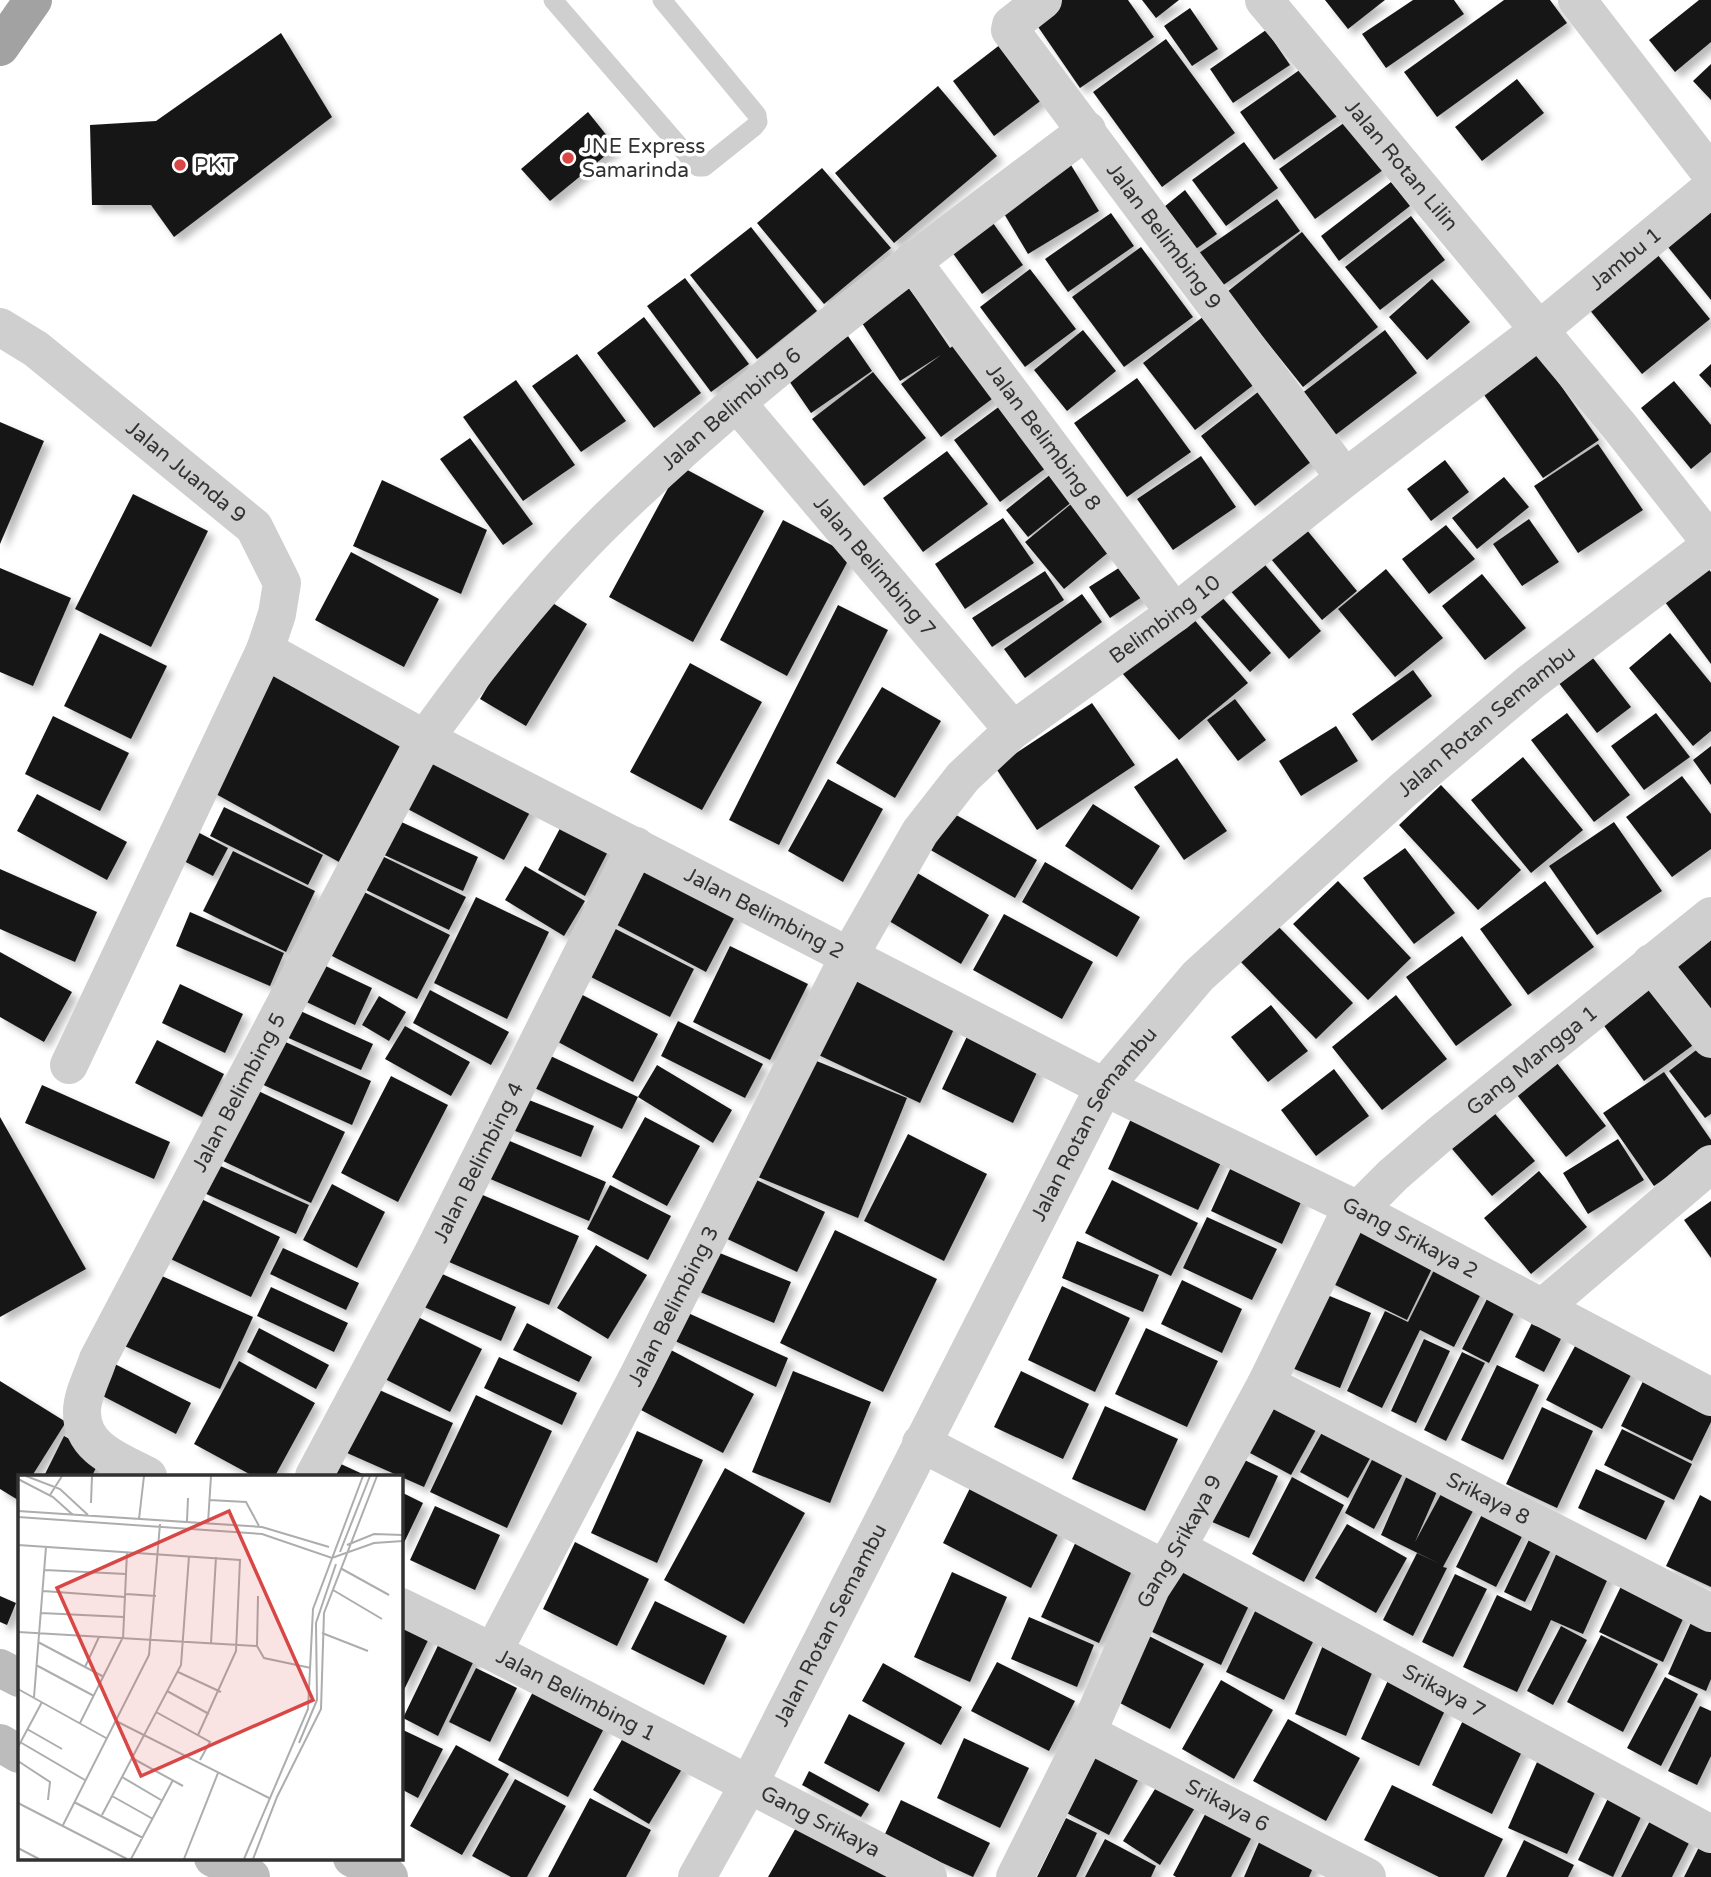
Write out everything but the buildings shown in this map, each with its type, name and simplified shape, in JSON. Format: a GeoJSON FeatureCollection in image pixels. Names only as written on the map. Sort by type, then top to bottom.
{"type":"FeatureCollection","features":[{"type":"Feature","properties":{"kind":"highway"},"geometry":{"type":"LineString","coordinates":[[0,47],[33,0]]}},
{"type":"Feature","properties":{"kind":"main road"},"geometry":{"type":"LineString","coordinates":[[0,1668],[18,1677]]}},
{"type":"Feature","properties":{"kind":"main road"},"geometry":{"type":"LineString","coordinates":[[0,1743],[18,1753]]}},
{"type":"Feature","properties":{"kind":"main road"},"geometry":{"type":"LineString","coordinates":[[217,1860],[251,1877]]}},
{"type":"Feature","properties":{"kind":"main road"},"geometry":{"type":"LineString","coordinates":[[356,1860],[389,1877]]}},
{"type":"Feature","properties":{"kind":"street","name":"Jalan Belimbing 9"},"geometry":{"type":"LineString","coordinates":[[1044,0],[1011,24],[1010,30],[1345,478]]}},
{"type":"Feature","properties":{"kind":"street","name":"Jalan Rotan Lilin"},"geometry":{"type":"LineString","coordinates":[[1264,0],[1620,427],[1711,544]]}},
{"type":"Feature","properties":{"kind":"street"},"geometry":{"type":"LineString","coordinates":[[1577,0],[1711,174]]}},
{"type":"Feature","properties":{"kind":"street","name":"Jalan Belimbing 6"},"geometry":{"type":"LineString","coordinates":[[425,739],[461,689],[551,581],[613,514],[736,402],[912,261],[1087,130]]}},
{"type":"Feature","properties":{"kind":"street","name":"Jambu 1"},"geometry":{"type":"LineString","coordinates":[[1538,331],[1711,188]]}},
{"type":"Feature","properties":{"kind":"street","name":"Jalan Belimbing 8"},"geometry":{"type":"LineString","coordinates":[[912,261],[1175,613]]}},
{"type":"Feature","properties":{"kind":"street","name":"Jalan Juanda 9"},"geometry":{"type":"LineString","coordinates":[[0,327],[36,349],[254,527],[282,583],[277,614],[265,650],[69,1065]]}},
{"type":"Feature","properties":{"kind":"street","name":"Belimbing 10"},"geometry":{"type":"LineString","coordinates":[[848,958],[920,832],[963,777],[1013,730],[1175,613],[1345,478],[1538,331]]}},
{"type":"Feature","properties":{"kind":"street","name":"Jalan Belimbing 7"},"geometry":{"type":"LineString","coordinates":[[736,402],[1013,730]]}},
{"type":"Feature","properties":{"kind":"street","name":"Jalan Rotan Semambu"},"geometry":{"type":"LineString","coordinates":[[697,1877],[749,1784],[1104,1087],[1198,976],[1401,792],[1531,682],[1711,544]]}},
{"type":"Feature","properties":{"kind":"street"},"geometry":{"type":"LineString","coordinates":[[265,650],[425,739]]}},
{"type":"Feature","properties":{"kind":"street","name":"Jalan Belimbing 2"},"geometry":{"type":"LineString","coordinates":[[425,739],[1104,1087]]}},
{"type":"Feature","properties":{"kind":"street","name":"Jalan Belimbing 5"},"geometry":{"type":"LineString","coordinates":[[146,1475],[96,1448],[85,1432],[82,1410],[98,1359],[425,739]]}},
{"type":"Feature","properties":{"kind":"street","name":"Jalan Belimbing 4"},"geometry":{"type":"LineString","coordinates":[[315,1475],[433,1253],[636,846]]}},
{"type":"Feature","properties":{"kind":"street","name":"Gang Mangga 1"},"geometry":{"type":"LineString","coordinates":[[1354,1209],[1438,1136],[1711,916]]}},
{"type":"Feature","properties":{"kind":"street","name":"Jalan Belimbing 3"},"geometry":{"type":"LineString","coordinates":[[493,1652],[638,1376],[848,958]]}},
{"type":"Feature","properties":{"kind":"street"},"geometry":{"type":"LineString","coordinates":[[1651,963],[1711,1039]]}},
{"type":"Feature","properties":{"kind":"street","name":"Gang Srikaya 2"},"geometry":{"type":"LineString","coordinates":[[1104,1087],[1354,1209],[1711,1398]]}},
{"type":"Feature","properties":{"kind":"street"},"geometry":{"type":"LineString","coordinates":[[1542,1308],[1711,1164]]}},
{"type":"Feature","properties":{"kind":"street","name":"Gang Srikaya 9"},"geometry":{"type":"LineString","coordinates":[[1015,1877],[1087,1733],[1151,1588],[1266,1384],[1354,1209]]}},
{"type":"Feature","properties":{"kind":"street","name":"Srikaya 8"},"geometry":{"type":"LineString","coordinates":[[1266,1384],[1711,1613]]}},
{"type":"Feature","properties":{"kind":"street","name":"Srikaya 7"},"geometry":{"type":"LineString","coordinates":[[921,1443],[1170,1558],[1711,1834]]}},
{"type":"Feature","properties":{"kind":"street","name":"Jalan Belimbing 1"},"geometry":{"type":"LineString","coordinates":[[402,1607],[749,1784]]}},
{"type":"Feature","properties":{"kind":"street","name":"Srikaya 6"},"geometry":{"type":"LineString","coordinates":[[1087,1733],[1367,1877]]}},
{"type":"Feature","properties":{"kind":"street","name":"Gang Srikaya"},"geometry":{"type":"LineString","coordinates":[[749,1784],[928,1877]]}},
{"type":"Feature","properties":{"kind":"street"},"geometry":{"type":"LineString","coordinates":[[204,1877],[212,1860]]}},
{"type":"Feature","properties":{"kind":"lane"},"geometry":{"type":"LineString","coordinates":[[553,0],[694,163],[698,167],[704,167],[754,127],[758,122],[757,115],[662,0]]}},
{"type":"Feature","properties":{"kind":"place","name":"JNE Express Samarinda"},"geometry":{"type":"Point","coordinates":[568,158]}},
{"type":"Feature","properties":{"kind":"place","name":"PKT"},"geometry":{"type":"Point","coordinates":[180,165]}}]}
